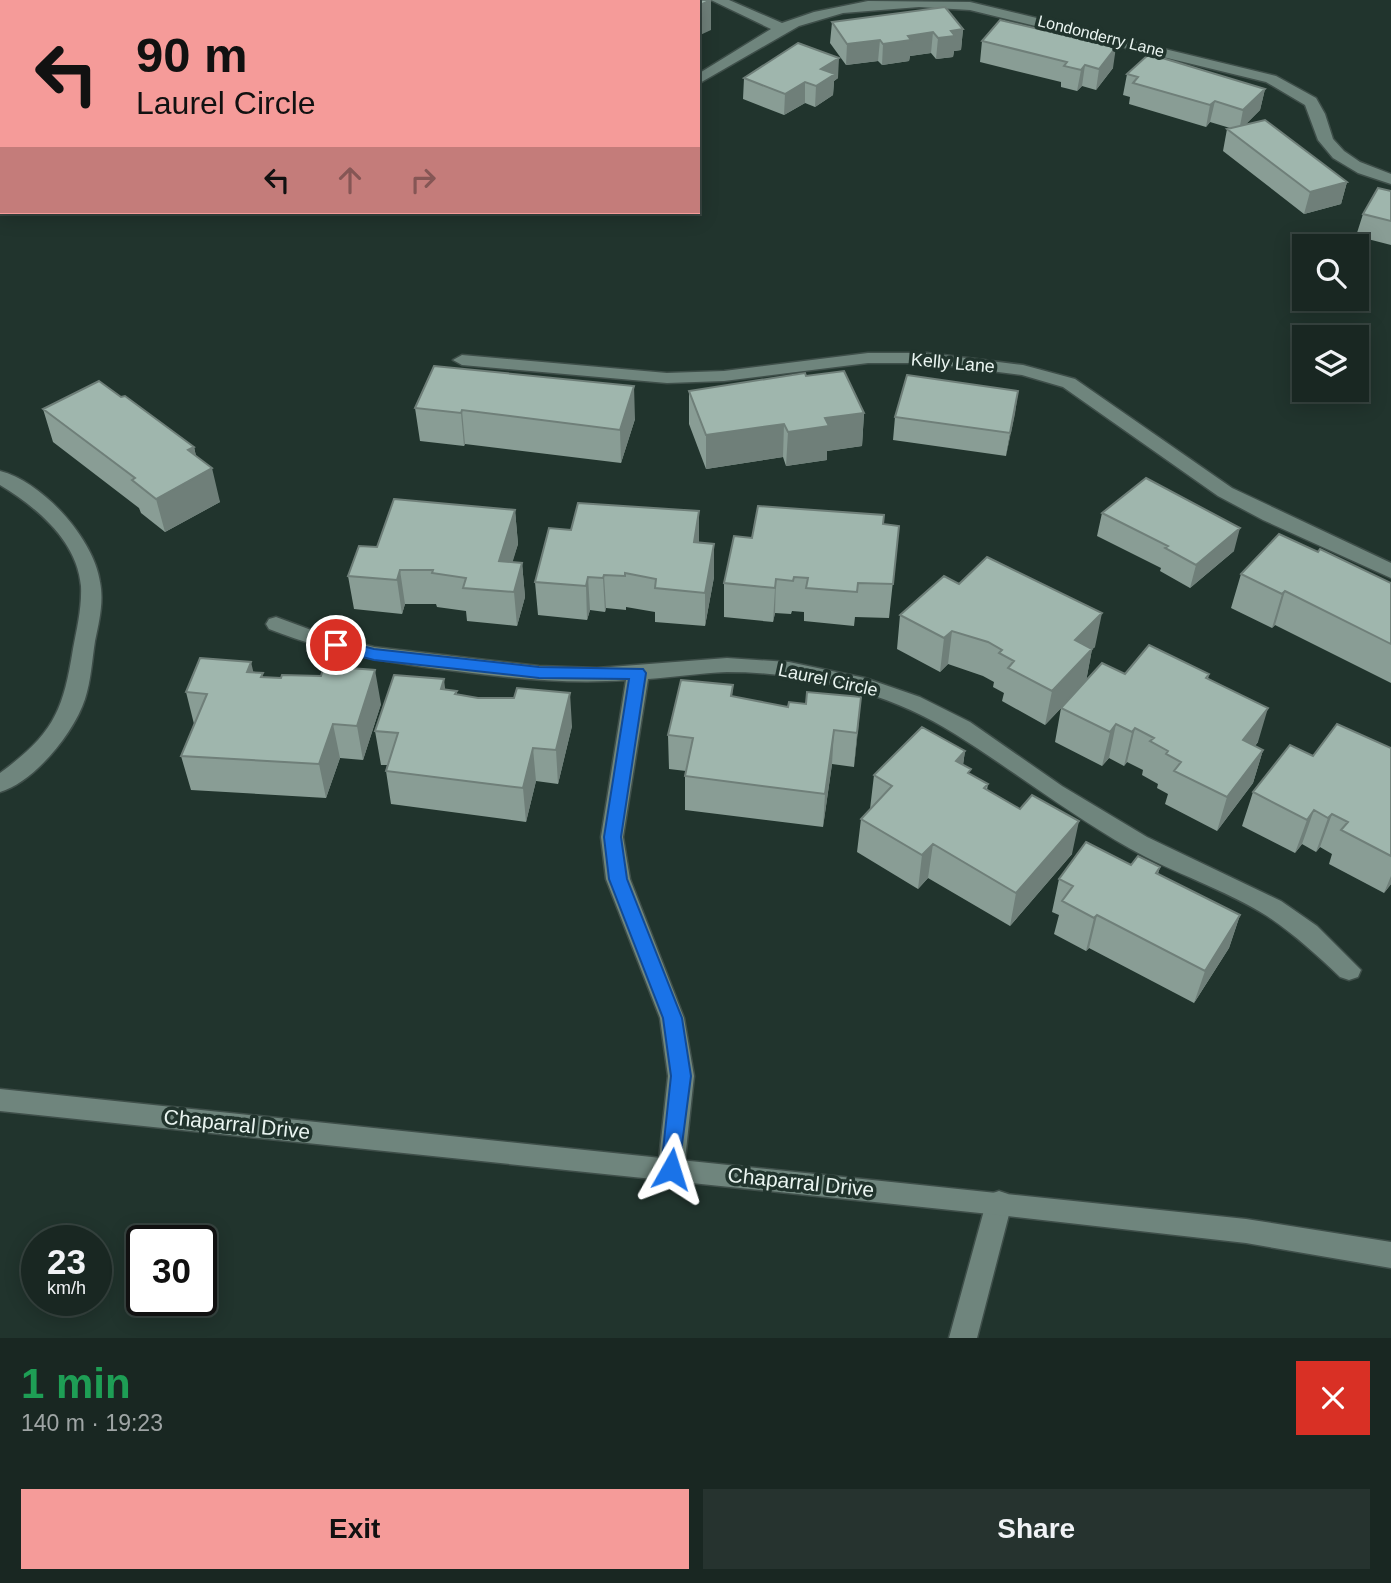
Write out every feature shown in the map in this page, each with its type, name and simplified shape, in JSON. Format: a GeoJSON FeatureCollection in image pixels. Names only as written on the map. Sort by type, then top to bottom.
{"type":"FeatureCollection","features":[{"type":"Feature","properties":{"kind":"street"},"geometry":{"type":"LineString","coordinates":[[718,0],[781,29]]}},
{"type":"Feature","properties":{"kind":"street","name":"Londonderry Lane"},"geometry":{"type":"LineString","coordinates":[[700,79],[781,29],[843,9],[870,4],[934,2],[984,8],[1271,79],[1290,87],[1317,110],[1325,139],[1337,153],[1356,166],[1391,179]]}},
{"type":"Feature","properties":{"kind":"street","name":"Kelly Lane"},"geometry":{"type":"LineString","coordinates":[[462,360],[667,378],[724,376],[868,358],[927,358],[1023,370],[1069,383],[1225,492],[1270,516],[1391,571]]}},
{"type":"Feature","properties":{"kind":"street"},"geometry":{"type":"LineString","coordinates":[[0,477],[48,509],[72,537],[88,569],[91,603],[74,701],[56,733],[21,770],[0,784]]}},
{"type":"Feature","properties":{"kind":"street","name":"Laurel Circle"},"geometry":{"type":"LineString","coordinates":[[276,624],[317,640],[374,654],[539,673],[597,675],[727,665],[789,669],[858,683],[912,702],[962,728],[1054,792],[1139,843],[1273,908],[1309,933],[1349,970]]}},
{"type":"Feature","properties":{"kind":"street"},"geometry":{"type":"LineString","coordinates":[[638,673],[612,837],[618,879],[672,1018],[681,1076],[671,1169]]}},
{"type":"Feature","properties":{"kind":"street","name":"Chaparral Drive"},"geometry":{"type":"LineString","coordinates":[[0,1100],[999,1203],[1246,1231],[1391,1255]]}},
{"type":"Feature","properties":{"kind":"street"},"geometry":{"type":"LineString","coordinates":[[962,1338],[999,1203]]}},
{"type":"Feature","properties":{"kind":"building"},"geometry":{"type":"Polygon","coordinates":[[[945,7],[963,29],[951,31],[955,36],[938,38],[933,32],[908,36],[911,40],[883,44],[880,40],[847,44],[832,22],[945,7]]]}},
{"type":"Feature","properties":{"kind":"building"},"geometry":{"type":"Polygon","coordinates":[[[1000,20],[1116,47],[1099,69],[1085,65],[1081,70],[1064,66],[1067,62],[982,41],[1000,20]]]}},
{"type":"Feature","properties":{"kind":"building"},"geometry":{"type":"Polygon","coordinates":[[[798,43],[839,58],[821,69],[835,74],[816,86],[805,82],[785,94],[744,78],[798,43]]]}},
{"type":"Feature","properties":{"kind":"building"},"geometry":{"type":"Polygon","coordinates":[[[1149,54],[1265,89],[1243,110],[1215,101],[1210,105],[1133,83],[1138,77],[1127,74],[1149,54]]]}},
{"type":"Feature","properties":{"kind":"building"},"geometry":{"type":"Polygon","coordinates":[[[1265,120],[1347,182],[1310,192],[1227,129],[1265,120]]]}},
{"type":"Feature","properties":{"kind":"building"},"geometry":{"type":"Polygon","coordinates":[[[1378,188],[1391,191],[1391,221],[1363,214],[1378,188]]]}},
{"type":"Feature","properties":{"kind":"building"},"geometry":{"type":"Polygon","coordinates":[[[434,366],[634,386],[620,430],[462,410],[461,413],[415,408],[434,366]]]}},
{"type":"Feature","properties":{"kind":"building"},"geometry":{"type":"Polygon","coordinates":[[[844,371],[864,413],[825,418],[829,426],[788,432],[784,424],[706,435],[689,391],[805,373],[806,376],[844,371]]]}},
{"type":"Feature","properties":{"kind":"building"},"geometry":{"type":"Polygon","coordinates":[[[907,375],[1018,391],[1010,433],[895,417],[907,375]]]}},
{"type":"Feature","properties":{"kind":"building"},"geometry":{"type":"Polygon","coordinates":[[[99,381],[121,397],[125,396],[194,447],[188,450],[212,468],[156,499],[132,480],[135,478],[43,409],[99,381]]]}},
{"type":"Feature","properties":{"kind":"building"},"geometry":{"type":"Polygon","coordinates":[[[1146,478],[1240,528],[1196,565],[1165,548],[1168,546],[1102,513],[1146,478]]]}},
{"type":"Feature","properties":{"kind":"building"},"geometry":{"type":"Polygon","coordinates":[[[394,499],[515,510],[499,561],[522,563],[514,592],[463,588],[466,578],[432,573],[433,570],[400,570],[397,580],[348,576],[359,546],[377,547],[394,499]]]}},
{"type":"Feature","properties":{"kind":"building"},"geometry":{"type":"Polygon","coordinates":[[[578,503],[699,511],[694,542],[714,544],[705,593],[655,588],[656,579],[625,573],[625,576],[588,577],[586,586],[535,582],[549,528],[571,530],[578,503]]]}},
{"type":"Feature","properties":{"kind":"building"},"geometry":{"type":"Polygon","coordinates":[[[758,506],[884,515],[883,524],[899,526],[893,584],[858,583],[857,592],[806,588],[808,578],[794,577],[793,581],[776,579],[775,588],[724,583],[734,536],[752,538],[758,506]]]}},
{"type":"Feature","properties":{"kind":"building"},"geometry":{"type":"Polygon","coordinates":[[[1279,534],[1318,552],[1320,549],[1391,583],[1391,644],[1285,591],[1282,594],[1241,574],[1279,534]]]}},
{"type":"Feature","properties":{"kind":"building"},"geometry":{"type":"Polygon","coordinates":[[[987,557],[1102,613],[1075,640],[1092,649],[1052,691],[1008,668],[1014,661],[999,653],[1002,650],[988,642],[952,631],[944,638],[900,615],[944,576],[959,584],[987,557]]]}},
{"type":"Feature","properties":{"kind":"building"},"geometry":{"type":"Polygon","coordinates":[[[1149,645],[1209,674],[1206,678],[1268,708],[1243,740],[1263,750],[1227,797],[1174,771],[1181,762],[1150,741],[1154,738],[1135,728],[1132,732],[1116,724],[1110,732],[1061,708],[1102,663],[1125,674],[1149,645]]]}},
{"type":"Feature","properties":{"kind":"building"},"geometry":{"type":"Polygon","coordinates":[[[200,658],[251,662],[247,672],[263,673],[261,677],[321,676],[324,666],[375,670],[357,726],[333,724],[319,764],[181,756],[207,694],[186,692],[200,658]]]}},
{"type":"Feature","properties":{"kind":"building"},"geometry":{"type":"Polygon","coordinates":[[[394,675],[444,679],[441,689],[478,698],[514,698],[517,688],[570,693],[556,750],[533,748],[523,788],[386,771],[398,733],[375,731],[394,675]]]}},
{"type":"Feature","properties":{"kind":"building"},"geometry":{"type":"Polygon","coordinates":[[[681,680],[733,685],[731,696],[788,707],[789,702],[806,704],[807,692],[861,697],[857,733],[834,730],[825,794],[685,776],[693,738],[668,735],[681,680]]]}},
{"type":"Feature","properties":{"kind":"building"},"geometry":{"type":"Polygon","coordinates":[[[1337,724],[1391,748],[1391,856],[1341,830],[1348,822],[1332,814],[1328,818],[1314,810],[1307,820],[1253,792],[1290,745],[1313,756],[1337,724]]]}},
{"type":"Feature","properties":{"kind":"building"},"geometry":{"type":"Polygon","coordinates":[[[922,727],[965,751],[956,761],[971,769],[968,773],[988,784],[984,788],[1020,809],[1032,795],[1079,821],[1016,893],[933,844],[922,855],[861,819],[892,786],[874,775],[922,727]]]}},
{"type":"Feature","properties":{"kind":"building"},"geometry":{"type":"Polygon","coordinates":[[[1086,842],[1131,865],[1138,856],[1160,867],[1156,873],[1240,915],[1205,971],[1097,915],[1094,918],[1062,901],[1073,886],[1059,879],[1086,842]]]}},
{"type":"Feature","properties":{"kind":"route"},"geometry":{"type":"LineString","coordinates":[[336,645],[374,654],[539,673],[638,673],[612,837],[618,879],[672,1018],[681,1076],[671,1169]]}}]}
